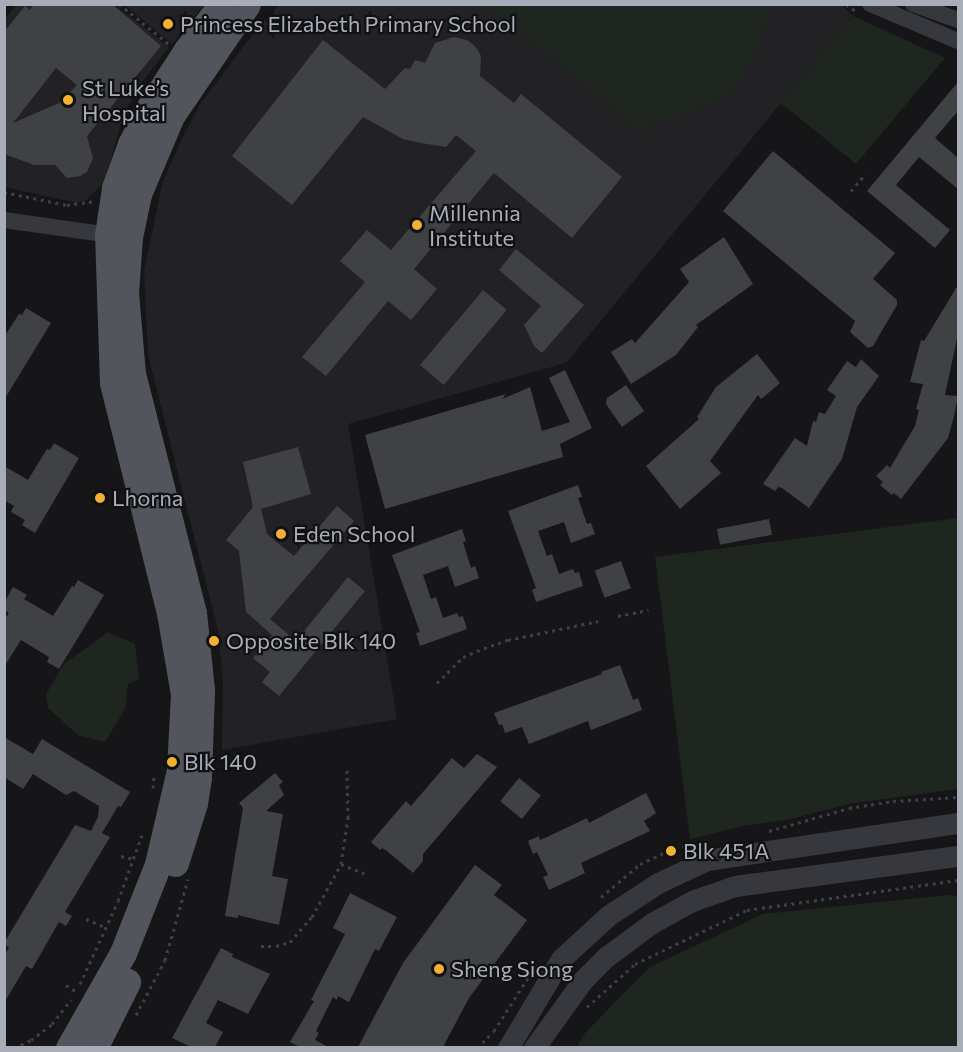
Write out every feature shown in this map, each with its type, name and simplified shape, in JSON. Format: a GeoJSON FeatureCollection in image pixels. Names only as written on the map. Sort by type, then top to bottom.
{"type":"FeatureCollection","features":[{"type":"Feature","properties":{"kind":"main road"},"geometry":{"type":"LineString","coordinates":[[94,1047],[135,967],[182,844],[194,803],[201,740],[201,690],[193,613],[132,374],[116,188],[131,144],[150,107],[187,50],[222,4]]}},
{"type":"Feature","properties":{"kind":"main road"},"geometry":{"type":"LineString","coordinates":[[69,1047],[123,953],[158,864],[180,770],[184,694],[170,613],[113,383],[119,236],[171,116],[247,4]]}},
{"type":"Feature","properties":{"kind":"main road"},"geometry":{"type":"LineString","coordinates":[[61,1047],[85,1022]]}},
{"type":"Feature","properties":{"kind":"street"},"geometry":{"type":"LineString","coordinates":[[870,4],[958,41]]}},
{"type":"Feature","properties":{"kind":"street"},"geometry":{"type":"LineString","coordinates":[[913,4],[958,20]]}},
{"type":"Feature","properties":{"kind":"street"},"geometry":{"type":"LineString","coordinates":[[4,220],[119,236]]}},
{"type":"Feature","properties":{"kind":"street"},"geometry":{"type":"LineString","coordinates":[[508,1047],[561,959],[609,915],[666,879],[707,860],[958,823]]}},
{"type":"Feature","properties":{"kind":"street"},"geometry":{"type":"LineString","coordinates":[[534,1047],[583,980],[606,957],[652,923],[692,900],[735,886],[958,856]]}},
{"type":"Feature","properties":{"kind":"path"},"geometry":{"type":"LineString","coordinates":[[119,4],[173,47]]}},
{"type":"Feature","properties":{"kind":"path"},"geometry":{"type":"LineString","coordinates":[[851,191],[866,173]]}},
{"type":"Feature","properties":{"kind":"path"},"geometry":{"type":"LineString","coordinates":[[618,616],[648,610]]}},
{"type":"Feature","properties":{"kind":"path"},"geometry":{"type":"LineString","coordinates":[[437,684],[463,657],[477,651],[508,640],[598,621]]}},
{"type":"Feature","properties":{"kind":"path"},"geometry":{"type":"LineString","coordinates":[[261,946],[276,946],[290,942],[312,917],[340,864],[348,818],[348,770]]}},
{"type":"Feature","properties":{"kind":"path"},"geometry":{"type":"LineString","coordinates":[[153,789],[154,777]]}},
{"type":"Feature","properties":{"kind":"path"},"geometry":{"type":"LineString","coordinates":[[14,1047],[25,1044],[52,1024],[77,992],[134,859],[144,830]]}},
{"type":"Feature","properties":{"kind":"path"},"geometry":{"type":"LineString","coordinates":[[121,856],[134,859]]}},
{"type":"Feature","properties":{"kind":"path"},"geometry":{"type":"LineString","coordinates":[[340,864],[368,875]]}},
{"type":"Feature","properties":{"kind":"path"},"geometry":{"type":"LineString","coordinates":[[134,1017],[165,960],[189,876]]}},
{"type":"Feature","properties":{"kind":"path"},"geometry":{"type":"LineString","coordinates":[[580,1016],[614,980],[635,964],[747,910],[958,880]]}},
{"type":"Feature","properties":{"kind":"path"},"geometry":{"type":"LineString","coordinates":[[86,919],[105,927]]}},
{"type":"Feature","properties":{"kind":"path"},"geometry":{"type":"LineString","coordinates":[[477,1047],[494,1031],[526,977]]}},
{"type":"Feature","properties":{"kind":"path"},"geometry":{"type":"LineString","coordinates":[[66,985],[77,992]]}},
{"type":"Feature","properties":{"kind":"shaded area","name":"Millennia Institute"},"geometry":{"type":"Polygon","coordinates":[[[840,4],[853,16],[566,363],[348,424],[397,719],[222,750],[223,681],[218,631],[148,355],[144,270],[163,181],[180,143],[200,104],[246,43],[279,5],[840,4]]]}},
{"type":"Feature","properties":{"kind":"shaded area","name":"St Luke’s Hospital"},"geometry":{"type":"Polygon","coordinates":[[[16,5],[115,5],[169,47],[139,86],[124,113],[104,183],[86,200],[77,203],[5,187],[5,19],[16,5]]]}},
{"type":"Feature","properties":{"kind":"shaded area","name":"Princess Elizabeth Primary School"},"geometry":{"type":"Polygon","coordinates":[[[125,5],[204,5],[172,44],[125,5]]]}},
{"type":"Feature","properties":{"kind":"shaded area"},"geometry":{"type":"Polygon","coordinates":[[[487,5],[767,5],[764,34],[751,64],[725,96],[693,112],[666,120],[657,116],[645,133],[487,5]]]}},
{"type":"Feature","properties":{"kind":"shaded area"},"geometry":{"type":"Polygon","coordinates":[[[853,16],[945,58],[856,164],[781,103],[853,16]]]}},
{"type":"Feature","properties":{"kind":"shaded area"},"geometry":{"type":"Polygon","coordinates":[[[958,518],[958,789],[853,803],[791,819],[743,826],[690,839],[655,557],[958,518]]]}},
{"type":"Feature","properties":{"kind":"shaded area"},"geometry":{"type":"Polygon","coordinates":[[[108,632],[135,644],[139,679],[128,684],[125,709],[105,742],[78,735],[48,708],[46,694],[64,664],[108,632]]]}},
{"type":"Feature","properties":{"kind":"shaded area"},"geometry":{"type":"Polygon","coordinates":[[[948,895],[958,897],[958,1047],[577,1047],[585,1033],[650,967],[763,914],[948,895]]]}},
{"type":"Feature","properties":{"kind":"building","name":"St Luke’s Hospital"},"geometry":{"type":"Polygon","coordinates":[[[34,4],[112,4],[161,46],[87,136],[93,158],[87,172],[80,176],[67,178],[55,165],[34,165],[4,154],[4,32],[25,6],[30,10],[34,4]],[[56,68],[13,123],[59,103],[77,85],[56,68]]]}},
{"type":"Feature","properties":{"kind":"building"},"geometry":{"type":"Polygon","coordinates":[[[454,37],[467,40],[475,46],[481,56],[480,76],[514,103],[521,94],[622,177],[572,238],[494,173],[414,269],[437,289],[411,320],[388,301],[326,376],[302,357],[365,282],[340,261],[367,230],[391,250],[476,151],[456,135],[446,147],[421,143],[403,139],[363,117],[292,205],[232,156],[323,40],[385,89],[405,68],[410,69],[415,60],[425,63],[435,43],[454,37]]]}},
{"type":"Feature","properties":{"kind":"building"},"geometry":{"type":"Polygon","coordinates":[[[958,82],[958,111],[935,138],[958,158],[958,189],[919,157],[896,185],[950,230],[935,248],[867,191],[958,82]]]}},
{"type":"Feature","properties":{"kind":"building"},"geometry":{"type":"Polygon","coordinates":[[[773,151],[895,253],[873,279],[897,300],[897,305],[873,346],[868,348],[850,332],[855,321],[723,211],[773,151]]]}},
{"type":"Feature","properties":{"kind":"building"},"geometry":{"type":"Polygon","coordinates":[[[724,237],[753,284],[696,325],[698,327],[676,355],[631,384],[611,352],[632,339],[635,343],[689,282],[680,269],[724,237]]]}},
{"type":"Feature","properties":{"kind":"building"},"geometry":{"type":"Polygon","coordinates":[[[516,249],[584,305],[542,353],[534,346],[524,325],[541,306],[499,270],[516,249]]]}},
{"type":"Feature","properties":{"kind":"building"},"geometry":{"type":"Polygon","coordinates":[[[958,285],[958,334],[945,395],[958,396],[954,416],[948,438],[901,499],[880,485],[883,482],[876,476],[887,465],[890,468],[915,426],[919,410],[916,409],[923,384],[910,382],[921,340],[924,341],[958,285]]]}},
{"type":"Feature","properties":{"kind":"building"},"geometry":{"type":"Polygon","coordinates":[[[483,290],[507,310],[444,385],[420,365],[483,290]]]}},
{"type":"Feature","properties":{"kind":"building"},"geometry":{"type":"Polygon","coordinates":[[[26,308],[51,323],[4,400],[4,337],[19,314],[22,315],[26,308]]]}},
{"type":"Feature","properties":{"kind":"building"},"geometry":{"type":"Polygon","coordinates":[[[757,354],[780,383],[761,399],[758,395],[710,461],[721,473],[680,509],[646,466],[699,419],[697,417],[716,387],[757,354]]]}},
{"type":"Feature","properties":{"kind":"building"},"geometry":{"type":"Polygon","coordinates":[[[861,359],[879,376],[857,407],[842,459],[809,508],[782,488],[778,487],[775,491],[763,484],[795,438],[807,446],[813,421],[816,422],[819,412],[825,414],[836,396],[827,390],[847,361],[856,367],[861,359]]]}},
{"type":"Feature","properties":{"kind":"building"},"geometry":{"type":"Polygon","coordinates":[[[565,370],[592,428],[560,444],[563,457],[385,509],[365,435],[506,394],[502,399],[530,387],[542,431],[570,422],[549,378],[565,370]]]}},
{"type":"Feature","properties":{"kind":"building"},"geometry":{"type":"Polygon","coordinates":[[[626,385],[644,411],[622,427],[606,404],[607,398],[626,385]]]}},
{"type":"Feature","properties":{"kind":"building"},"geometry":{"type":"Polygon","coordinates":[[[54,443],[79,458],[35,533],[22,525],[25,520],[11,512],[14,506],[4,500],[4,466],[28,480],[47,449],[50,450],[54,443]]]}},
{"type":"Feature","properties":{"kind":"building"},"geometry":{"type":"Polygon","coordinates":[[[298,447],[311,494],[261,509],[267,534],[294,556],[337,506],[354,521],[270,619],[296,641],[348,577],[365,591],[279,696],[262,682],[270,672],[253,658],[272,635],[246,612],[239,551],[226,540],[253,507],[243,462],[298,447]]]}},
{"type":"Feature","properties":{"kind":"building"},"geometry":{"type":"Polygon","coordinates":[[[578,485],[582,497],[578,498],[587,524],[591,523],[595,534],[571,543],[564,522],[538,531],[547,556],[552,554],[559,574],[573,569],[575,573],[579,572],[583,586],[536,602],[532,590],[536,588],[508,511],[578,485]]]}},
{"type":"Feature","properties":{"kind":"building"},"geometry":{"type":"Polygon","coordinates":[[[769,519],[772,535],[720,545],[717,529],[769,519]]]}},
{"type":"Feature","properties":{"kind":"building"},"geometry":{"type":"Polygon","coordinates":[[[462,529],[466,541],[463,542],[471,568],[475,566],[479,578],[455,587],[448,566],[423,575],[431,599],[436,597],[443,618],[457,613],[459,617],[463,616],[467,629],[420,646],[416,633],[420,632],[392,555],[462,529]]]}},
{"type":"Feature","properties":{"kind":"building"},"geometry":{"type":"Polygon","coordinates":[[[621,561],[631,588],[605,598],[595,571],[621,561]]]}},
{"type":"Feature","properties":{"kind":"building"},"geometry":{"type":"Polygon","coordinates":[[[78,580],[104,595],[59,669],[47,662],[49,657],[21,640],[4,667],[4,620],[9,613],[4,610],[4,603],[13,587],[27,595],[24,599],[53,616],[78,580]]]}},
{"type":"Feature","properties":{"kind":"building"},"geometry":{"type":"Polygon","coordinates":[[[620,665],[633,700],[638,698],[642,710],[591,730],[588,721],[529,744],[522,727],[505,733],[502,724],[499,725],[494,713],[602,674],[601,672],[620,665]]]}},
{"type":"Feature","properties":{"kind":"building"},"geometry":{"type":"Polygon","coordinates":[[[4,737],[33,754],[42,739],[130,792],[121,807],[118,806],[102,833],[110,837],[65,912],[72,916],[66,926],[59,922],[32,969],[26,966],[4,1003],[4,955],[9,948],[4,943],[75,825],[91,831],[98,817],[99,806],[74,791],[66,795],[33,774],[23,789],[4,777],[4,737]]]}},
{"type":"Feature","properties":{"kind":"building"},"geometry":{"type":"Polygon","coordinates":[[[477,754],[497,767],[423,854],[423,861],[413,873],[387,851],[382,848],[380,850],[371,842],[406,801],[411,806],[452,758],[464,768],[477,754]]]}},
{"type":"Feature","properties":{"kind":"building"},"geometry":{"type":"Polygon","coordinates":[[[275,773],[283,782],[279,785],[284,795],[266,811],[283,814],[272,876],[288,879],[279,925],[238,915],[238,918],[225,916],[243,808],[239,803],[275,773]]]}},
{"type":"Feature","properties":{"kind":"building"},"geometry":{"type":"Polygon","coordinates":[[[519,778],[541,796],[522,819],[500,801],[519,778]]]}},
{"type":"Feature","properties":{"kind":"building"},"geometry":{"type":"Polygon","coordinates":[[[646,793],[656,813],[644,821],[650,831],[581,863],[585,873],[549,890],[543,877],[548,875],[537,852],[533,854],[528,841],[539,836],[540,840],[587,818],[589,823],[646,793]]]}},
{"type":"Feature","properties":{"kind":"building"},"geometry":{"type":"Polygon","coordinates":[[[475,865],[502,885],[494,895],[527,920],[469,998],[443,1047],[358,1047],[403,963],[475,865]]]}},
{"type":"Feature","properties":{"kind":"building"},"geometry":{"type":"Polygon","coordinates":[[[350,893],[397,917],[379,951],[375,949],[349,1002],[338,996],[337,1000],[333,997],[316,1031],[319,1033],[315,1040],[328,1047],[300,1047],[290,1042],[314,1001],[311,1000],[345,934],[333,928],[350,893]]]}},
{"type":"Feature","properties":{"kind":"building"},"geometry":{"type":"Polygon","coordinates":[[[221,948],[233,954],[232,957],[270,974],[248,1014],[218,1000],[206,1023],[223,1032],[215,1047],[191,1047],[172,1038],[221,948]]]}},
{"type":"Feature","properties":{"kind":"place","name":"Princess Elizabeth Primary School"},"geometry":{"type":"Point","coordinates":[168,24]}},
{"type":"Feature","properties":{"kind":"place","name":"St Luke’s Hospital"},"geometry":{"type":"Point","coordinates":[68,100]}},
{"type":"Feature","properties":{"kind":"place","name":"Millennia Institute"},"geometry":{"type":"Point","coordinates":[417,225]}},
{"type":"Feature","properties":{"kind":"place","name":"Lhorna"},"geometry":{"type":"Point","coordinates":[100,498]}},
{"type":"Feature","properties":{"kind":"place","name":"Eden School"},"geometry":{"type":"Point","coordinates":[281,534]}},
{"type":"Feature","properties":{"kind":"place","name":"Opposite Blk 140"},"geometry":{"type":"Point","coordinates":[214,641]}},
{"type":"Feature","properties":{"kind":"place","name":"Blk 140"},"geometry":{"type":"Point","coordinates":[172,762]}},
{"type":"Feature","properties":{"kind":"place","name":"Blk 451A"},"geometry":{"type":"Point","coordinates":[671,851]}},
{"type":"Feature","properties":{"kind":"place","name":"Sheng Siong"},"geometry":{"type":"Point","coordinates":[439,969]}}]}
